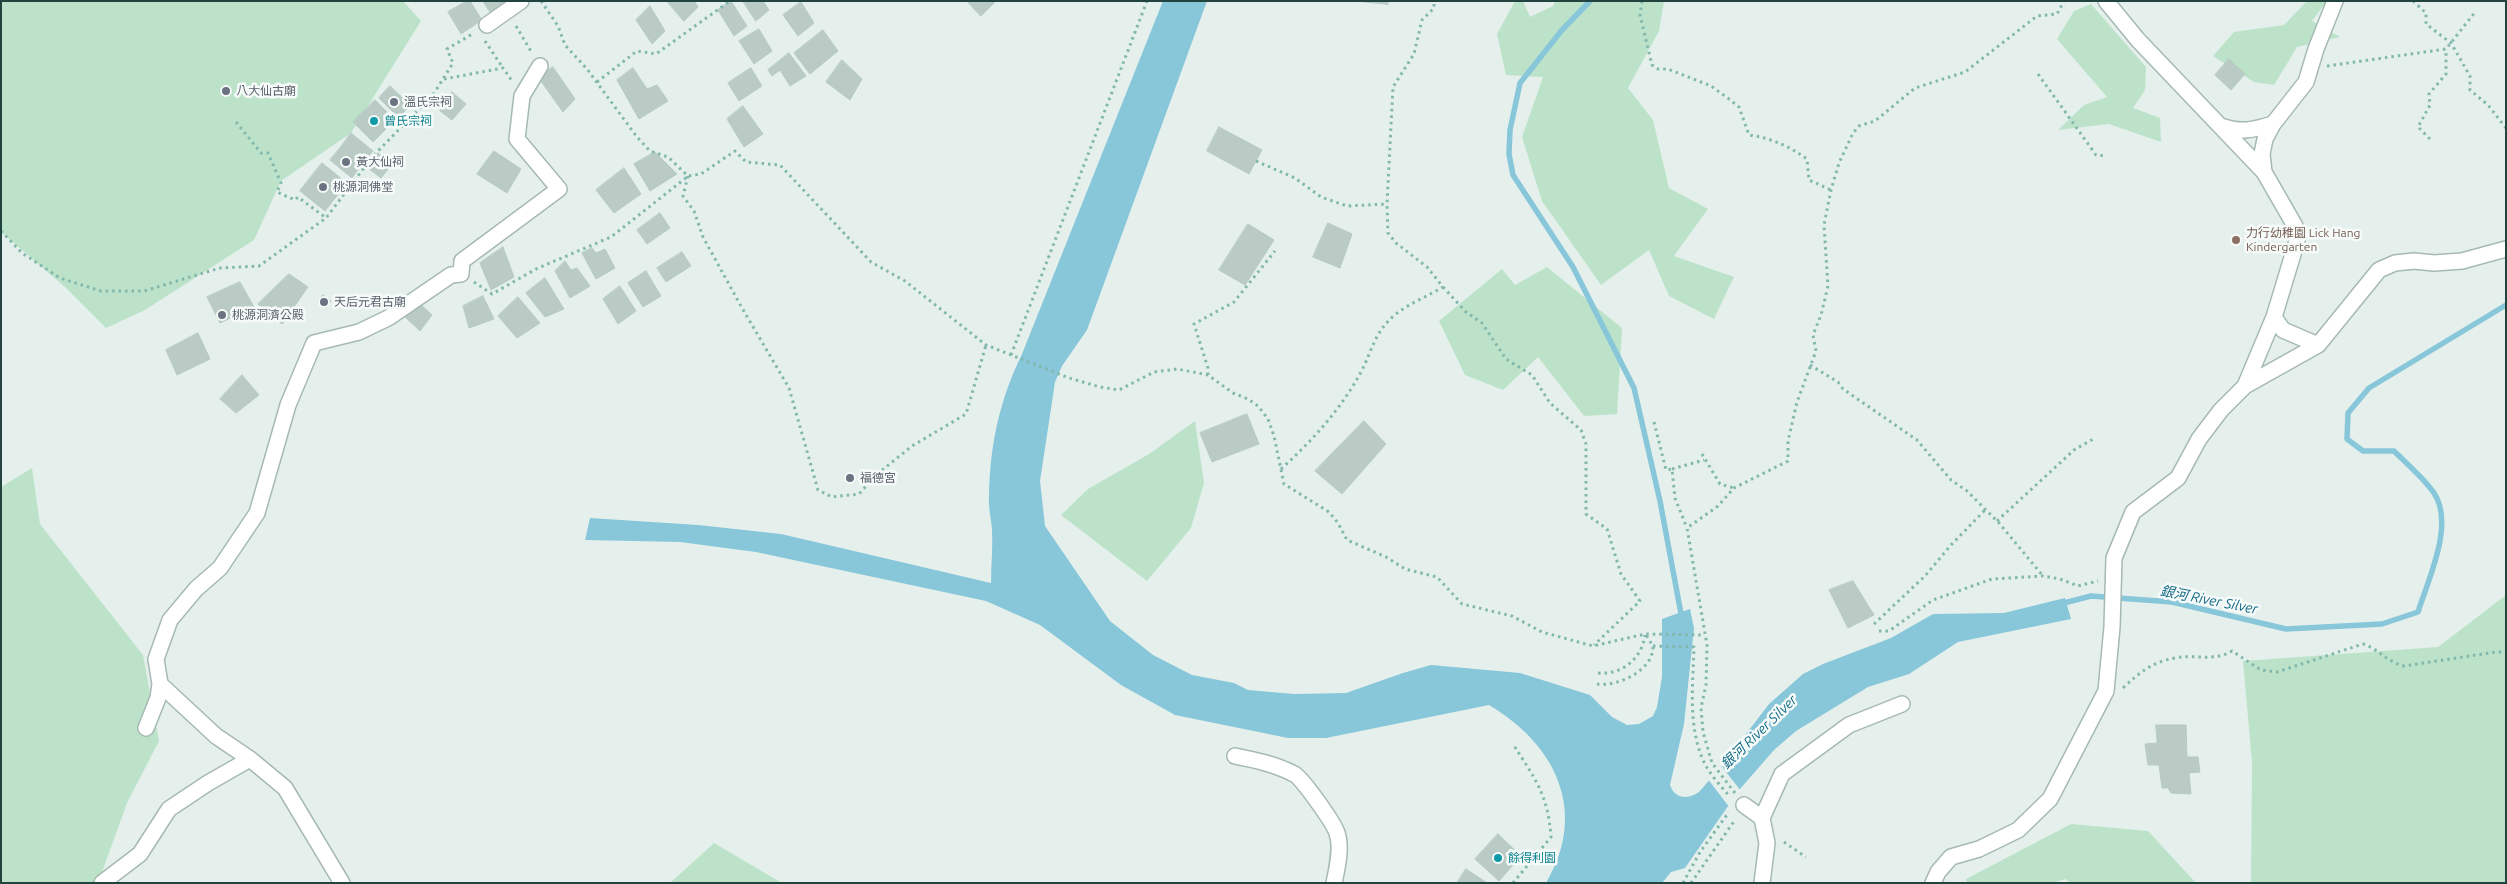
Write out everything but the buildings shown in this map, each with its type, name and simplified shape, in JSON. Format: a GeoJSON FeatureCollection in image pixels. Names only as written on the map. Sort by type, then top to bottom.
{"type":"FeatureCollection","features":[{"type":"Feature","properties":{"kind":"street"},"geometry":{"type":"LineString","coordinates":[[482,28],[521,1]]}},
{"type":"Feature","properties":{"kind":"street"},"geometry":{"type":"LineString","coordinates":[[2106,1],[2138,40],[2264,172],[2288,211],[2297,233],[2296,247],[2274,317],[2246,386]]}},
{"type":"Feature","properties":{"kind":"street"},"geometry":{"type":"LineString","coordinates":[[2264,172],[2262,154],[2266,139],[2273,124],[2306,82],[2335,1]]}},
{"type":"Feature","properties":{"kind":"street"},"geometry":{"type":"LineString","coordinates":[[146,728],[158,698],[160,684],[156,659],[170,620],[196,588],[220,568],[257,513],[288,405],[314,343],[366,328],[388,318],[451,274],[461,274],[462,261],[559,190],[517,139],[522,96],[540,66]]}},
{"type":"Feature","properties":{"kind":"street"},"geometry":{"type":"LineString","coordinates":[[2221,126],[2238,132],[2254,130],[2273,124]]}},
{"type":"Feature","properties":{"kind":"street"},"geometry":{"type":"LineString","coordinates":[[1934,883],[1938,872],[1950,857],[1980,849],[2018,830],[2050,799],[2106,691],[2112,627],[2114,558],[2132,512],[2178,478],[2199,439],[2221,410],[2246,386],[2318,345],[2379,270],[2395,263],[2462,261],[2506,249]]}},
{"type":"Feature","properties":{"kind":"street"},"geometry":{"type":"LineString","coordinates":[[2274,317],[2283,330],[2318,345]]}},
{"type":"Feature","properties":{"kind":"street"},"geometry":{"type":"LineString","coordinates":[[160,684],[216,736],[250,759],[285,788],[342,883]]}},
{"type":"Feature","properties":{"kind":"street"},"geometry":{"type":"LineString","coordinates":[[1762,882],[1767,843],[1762,818],[1782,774],[1849,725],[1902,704]]}},
{"type":"Feature","properties":{"kind":"street"},"geometry":{"type":"LineString","coordinates":[[1234,756],[1274,765],[1296,775],[1324,811],[1338,833],[1338,866],[1334,883]]}},
{"type":"Feature","properties":{"kind":"street"},"geometry":{"type":"LineString","coordinates":[[102,883],[140,854],[169,809],[208,783],[250,759]]}},
{"type":"Feature","properties":{"kind":"street"},"geometry":{"type":"LineString","coordinates":[[1739,806],[1762,818]]}},
{"type":"Feature","properties":{"kind":"path"},"geometry":{"type":"LineString","coordinates":[[540,1],[558,26],[565,45],[597,82],[650,151],[668,157],[688,176]]}},
{"type":"Feature","properties":{"kind":"path"},"geometry":{"type":"LineString","coordinates":[[597,82],[637,50],[656,54],[730,1]]}},
{"type":"Feature","properties":{"kind":"path"},"geometry":{"type":"LineString","coordinates":[[1011,355],[1147,1]]}},
{"type":"Feature","properties":{"kind":"path"},"geometry":{"type":"LineString","coordinates":[[1434,1],[1434,8],[1422,20],[1414,54],[1393,87],[1387,204],[1388,233],[1396,243],[1427,267],[1466,312],[1482,323],[1506,359],[1532,375],[1550,403],[1581,430],[1586,444],[1586,514],[1607,529],[1621,574],[1640,601],[1593,646]]}},
{"type":"Feature","properties":{"kind":"path"},"geometry":{"type":"LineString","coordinates":[[1642,1],[1640,15],[1652,65],[1658,69],[1668,69],[1711,86],[1739,107],[1749,135],[1764,137],[1791,148],[1806,159],[1809,180],[1831,190]]}},
{"type":"Feature","properties":{"kind":"path"},"geometry":{"type":"LineString","coordinates":[[1687,528],[1718,506],[1734,488],[1788,461],[1788,441],[1797,402],[1816,351],[1813,335],[1821,316],[1828,286],[1824,225],[1839,163],[1853,133],[1859,126],[1875,121],[1915,88],[1965,72],[2037,16],[2057,14],[2064,1]]}},
{"type":"Feature","properties":{"kind":"path"},"geometry":{"type":"LineString","coordinates":[[2413,1],[2426,13],[2426,24],[2452,44],[2470,76],[2470,90],[2488,105],[2506,128]]}},
{"type":"Feature","properties":{"kind":"path"},"geometry":{"type":"LineString","coordinates":[[2311,66],[2324,66],[2446,49],[2452,44],[2476,11]]}},
{"type":"Feature","properties":{"kind":"path"},"geometry":{"type":"LineString","coordinates":[[506,12],[540,66]]}},
{"type":"Feature","properties":{"kind":"path"},"geometry":{"type":"LineString","coordinates":[[1,231],[22,253],[60,278],[101,291],[144,291],[220,268],[259,266],[326,218],[373,156],[433,95],[453,63],[447,49],[482,28],[503,68],[522,96]]}},
{"type":"Feature","properties":{"kind":"path"},"geometry":{"type":"LineString","coordinates":[[2430,139],[2418,127],[2430,105],[2429,94],[2446,74],[2446,49]]}},
{"type":"Feature","properties":{"kind":"path"},"geometry":{"type":"LineString","coordinates":[[443,79],[503,68]]}},
{"type":"Feature","properties":{"kind":"path"},"geometry":{"type":"LineString","coordinates":[[2038,74],[2096,155],[2107,156]]}},
{"type":"Feature","properties":{"kind":"path"},"geometry":{"type":"LineString","coordinates":[[236,122],[261,153],[268,153],[281,183],[277,192],[295,200],[298,197],[326,218]]}},
{"type":"Feature","properties":{"kind":"path"},"geometry":{"type":"LineString","coordinates":[[461,274],[492,294],[536,269],[611,236],[688,176],[701,174],[735,150],[746,162],[780,165],[871,262],[905,281],[986,345],[1069,378],[1100,387],[1119,390],[1154,372],[1177,369],[1208,375],[1233,393],[1258,406],[1268,419],[1284,484],[1329,512],[1338,523],[1347,540],[1386,557],[1406,569],[1437,577],[1462,604],[1512,616],[1542,632],[1593,646],[1645,634],[1704,635]]}},
{"type":"Feature","properties":{"kind":"path"},"geometry":{"type":"LineString","coordinates":[[1256,161],[1295,178],[1321,196],[1347,206],[1387,204]]}},
{"type":"Feature","properties":{"kind":"path"},"geometry":{"type":"LineString","coordinates":[[688,176],[683,196],[694,212],[703,237],[742,308],[789,388],[818,490],[832,497],[859,494],[876,475],[912,446],[966,414],[986,345]]}},
{"type":"Feature","properties":{"kind":"path"},"geometry":{"type":"LineString","coordinates":[[1208,375],[1208,368],[1194,324],[1234,302],[1275,251]]}},
{"type":"Feature","properties":{"kind":"path"},"geometry":{"type":"LineString","coordinates":[[1280,469],[1311,442],[1342,402],[1361,371],[1370,346],[1381,330],[1396,314],[1443,287]]}},
{"type":"Feature","properties":{"kind":"path"},"geometry":{"type":"LineString","coordinates":[[1810,365],[1838,382],[1843,389],[1917,440],[1951,480],[1968,491],[1997,521],[2043,576]]}},
{"type":"Feature","properties":{"kind":"path"},"geometry":{"type":"LineString","coordinates":[[1654,422],[1666,470],[1704,460]]}},
{"type":"Feature","properties":{"kind":"path"},"geometry":{"type":"LineString","coordinates":[[1997,521],[2074,450],[2096,438]]}},
{"type":"Feature","properties":{"kind":"path"},"geometry":{"type":"LineString","coordinates":[[1702,454],[1720,484],[1734,488]]}},
{"type":"Feature","properties":{"kind":"path"},"geometry":{"type":"LineString","coordinates":[[1672,469],[1675,498],[1687,528],[1694,560],[1706,645],[1706,685],[1701,708],[1703,732],[1712,763],[1739,806]]}},
{"type":"Feature","properties":{"kind":"path"},"geometry":{"type":"LineString","coordinates":[[1874,624],[1925,576],[1950,545],[1985,510]]}},
{"type":"Feature","properties":{"kind":"path"},"geometry":{"type":"LineString","coordinates":[[1879,631],[1889,631],[1933,600],[1992,579],[2043,576],[2060,579],[2078,586],[2114,579]]}},
{"type":"Feature","properties":{"kind":"path"},"geometry":{"type":"LineString","coordinates":[[1597,684],[1608,686],[1630,678],[1650,660],[1653,646],[1645,634]]}},
{"type":"Feature","properties":{"kind":"path"},"geometry":{"type":"LineString","coordinates":[[1598,673],[1619,669],[1634,662],[1644,648],[1645,634]]}},
{"type":"Feature","properties":{"kind":"path"},"geometry":{"type":"LineString","coordinates":[[2118,692],[2145,667],[2176,658],[2223,657],[2232,652],[2261,670],[2277,672],[2363,644],[2370,646],[2390,662],[2404,666],[2506,652]]}},
{"type":"Feature","properties":{"kind":"path"},"geometry":{"type":"LineString","coordinates":[[1653,646],[1694,646],[1693,710],[1695,738],[1707,767],[1739,806]]}},
{"type":"Feature","properties":{"kind":"path"},"geometry":{"type":"LineString","coordinates":[[1513,744],[1541,790],[1549,811],[1551,837],[1513,883]]}},
{"type":"Feature","properties":{"kind":"path"},"geometry":{"type":"LineString","coordinates":[[1683,883],[1700,852],[1739,806]]}},
{"type":"Feature","properties":{"kind":"path"},"geometry":{"type":"LineString","coordinates":[[1691,883],[1739,806]]}},
{"type":"Feature","properties":{"kind":"green space"},"geometry":{"type":"Polygon","coordinates":[[[1,1],[403,1],[421,21],[351,133],[281,181],[254,240],[145,310],[106,328],[65,287],[1,232],[1,1]]]}},
{"type":"Feature","properties":{"kind":"green space"},"geometry":{"type":"Polygon","coordinates":[[[1515,1],[1523,1],[1530,17],[1553,6],[1555,1],[1664,1],[1659,31],[1628,88],[1653,120],[1669,188],[1708,209],[1674,256],[1734,277],[1714,319],[1669,296],[1649,250],[1601,285],[1542,201],[1522,137],[1543,77],[1506,75],[1497,34],[1515,1]]]}},
{"type":"Feature","properties":{"kind":"green space"},"geometry":{"type":"Polygon","coordinates":[[[2307,1],[2327,1],[2312,21],[2340,37],[2297,47],[2274,85],[2254,82],[2213,56],[2234,32],[2284,25],[2307,1]]]}},
{"type":"Feature","properties":{"kind":"green space"},"geometry":{"type":"Polygon","coordinates":[[[2091,4],[2146,67],[2145,90],[2133,108],[2160,118],[2161,142],[2109,124],[2058,130],[2084,105],[2107,97],[2057,39],[2074,11],[2091,4]]]}},
{"type":"Feature","properties":{"kind":"green space"},"geometry":{"type":"Polygon","coordinates":[[[1547,267],[1622,328],[1617,414],[1584,416],[1538,357],[1503,390],[1465,375],[1439,321],[1502,269],[1515,285],[1547,267]]]}},
{"type":"Feature","properties":{"kind":"green space"},"geometry":{"type":"Polygon","coordinates":[[[1195,421],[1204,483],[1191,528],[1147,581],[1061,515],[1088,489],[1149,454],[1195,421]]]}},
{"type":"Feature","properties":{"kind":"green space"},"geometry":{"type":"Polygon","coordinates":[[[32,468],[40,524],[143,655],[159,741],[127,803],[98,883],[1,883],[1,487],[32,468]]]}},
{"type":"Feature","properties":{"kind":"green space"},"geometry":{"type":"Polygon","coordinates":[[[2506,595],[2506,883],[2251,883],[2252,762],[2243,661],[2438,647],[2506,595]]]}},
{"type":"Feature","properties":{"kind":"green space"},"geometry":{"type":"Polygon","coordinates":[[[2071,824],[2148,831],[2196,883],[2071,883],[2065,879],[2052,883],[1967,883],[1966,879],[2071,824]]]}},
{"type":"Feature","properties":{"kind":"green space"},"geometry":{"type":"Polygon","coordinates":[[[714,843],[782,883],[670,883],[714,843]]]}},
{"type":"Feature","properties":{"kind":"water"},"geometry":{"type":"Polygon","coordinates":[[[1163,1],[1207,1],[1087,330],[1062,366],[1055,382],[1040,481],[1045,526],[1110,621],[1153,655],[1192,675],[1234,683],[1248,690],[1294,694],[1346,693],[1431,665],[1520,673],[1590,695],[1612,717],[1627,725],[1639,724],[1653,716],[1657,707],[1662,677],[1662,619],[1690,609],[1694,628],[1684,724],[1670,785],[1675,793],[1686,797],[1699,792],[1747,737],[1746,734],[1769,704],[1803,674],[1823,664],[1891,638],[1933,614],[2004,613],[2065,598],[2071,619],[1958,642],[1909,674],[1868,687],[1796,731],[1774,750],[1740,789],[1685,868],[1671,872],[1662,883],[1546,883],[1559,856],[1565,830],[1564,805],[1558,782],[1547,759],[1532,739],[1512,721],[1489,705],[1326,738],[1288,738],[1175,715],[1121,685],[1040,625],[986,601],[756,552],[680,542],[585,540],[590,518],[698,525],[781,534],[991,583],[992,529],[989,503],[991,458],[1002,405],[1163,1]]]}},
{"type":"Feature","properties":{"kind":"pier"},"geometry":{"type":"Polygon","coordinates":[[[1719,763],[1741,791],[1730,808],[1707,778],[1719,763]]]}},
{"type":"Feature","properties":{"kind":"waterway"},"geometry":{"type":"LineString","coordinates":[[1590,1],[1562,30],[1520,83],[1510,130],[1509,154],[1513,175],[1573,267],[1634,388],[1660,501],[1682,619]]}},
{"type":"Feature","properties":{"kind":"waterway","name":"銀河 River Silver"},"geometry":{"type":"LineString","coordinates":[[2060,604],[2091,596],[2172,602],[2286,629],[2382,624],[2418,612],[2438,552],[2442,520],[2440,506],[2434,493],[2425,482],[2394,451],[2363,451],[2347,439],[2348,413],[2369,388],[2506,305]]}},
{"type":"Feature","properties":{"kind":"place","name":"八大仙古廟"},"geometry":{"type":"Point","coordinates":[226,91]}},
{"type":"Feature","properties":{"kind":"place","name":"溫氏宗祠"},"geometry":{"type":"Point","coordinates":[394,102]}},
{"type":"Feature","properties":{"kind":"place","name":"曾氏宗祠"},"geometry":{"type":"Point","coordinates":[374,121]}},
{"type":"Feature","properties":{"kind":"place","name":"黃大仙祠"},"geometry":{"type":"Point","coordinates":[346,162]}},
{"type":"Feature","properties":{"kind":"place","name":"桃源洞佛堂"},"geometry":{"type":"Point","coordinates":[323,187]}},
{"type":"Feature","properties":{"kind":"place","name":"力行幼稚園 Lick Hang Kindergarten"},"geometry":{"type":"Point","coordinates":[2236,240]}},
{"type":"Feature","properties":{"kind":"place","name":"天后元君古廟"},"geometry":{"type":"Point","coordinates":[324,302]}},
{"type":"Feature","properties":{"kind":"place","name":"桃源洞濟公殿"},"geometry":{"type":"Point","coordinates":[222,315]}},
{"type":"Feature","properties":{"kind":"place","name":"福德宮"},"geometry":{"type":"Point","coordinates":[850,478]}},
{"type":"Feature","properties":{"kind":"place","name":"餘得利園"},"geometry":{"type":"Point","coordinates":[1498,858]}}]}
